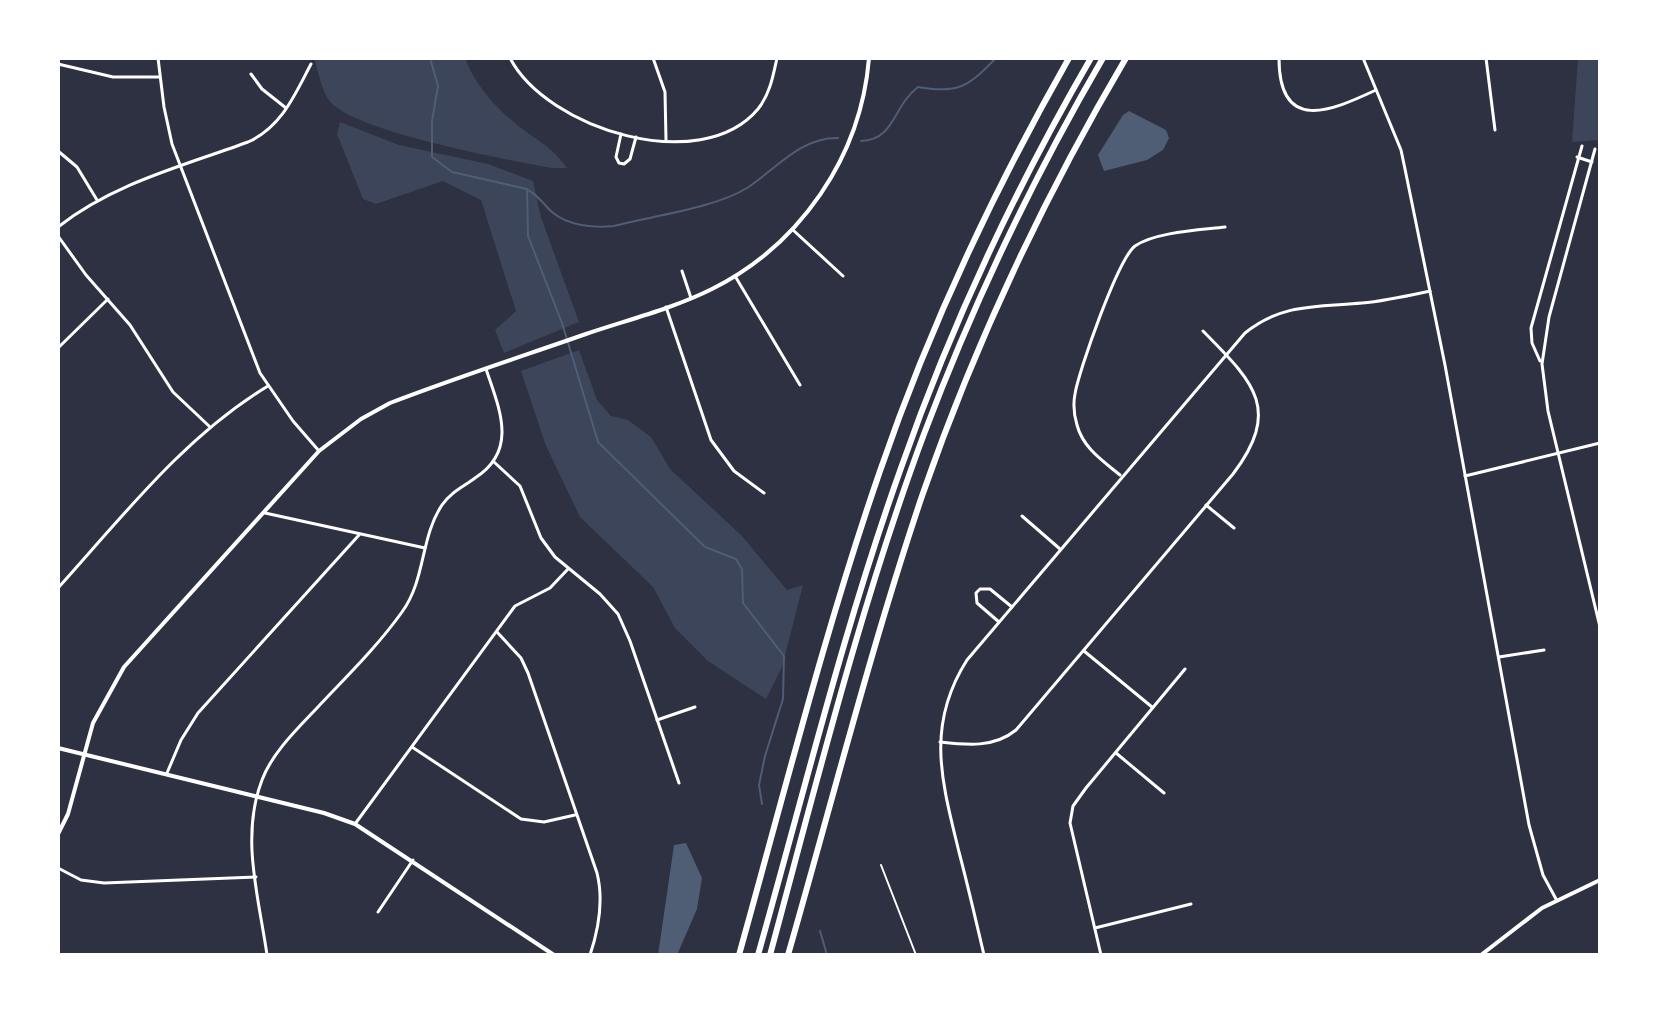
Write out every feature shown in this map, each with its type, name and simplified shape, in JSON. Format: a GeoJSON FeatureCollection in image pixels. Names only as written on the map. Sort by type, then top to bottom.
{"type":"FeatureCollection","features":[{"type":"Feature","properties":{"kind":"highway"},"geometry":{"type":"LineString","coordinates":[[739,955],[841,590],[904,403],[973,242],[1017,152],[1069,58]]}},
{"type":"Feature","properties":{"kind":"highway"},"geometry":{"type":"LineString","coordinates":[[758,955],[860,595],[919,419],[1005,216],[1091,58]]}},
{"type":"Feature","properties":{"kind":"highway"},"geometry":{"type":"LineString","coordinates":[[770,955],[865,614],[928,425],[1011,230],[1103,58]]}},
{"type":"Feature","properties":{"kind":"highway"},"geometry":{"type":"LineString","coordinates":[[788,955],[899,569],[949,423],[1036,223],[1126,58]]}},
{"type":"Feature","properties":{"kind":"street"},"geometry":{"type":"LineString","coordinates":[[158,58],[168,130],[255,361],[268,386],[319,451]]}},
{"type":"Feature","properties":{"kind":"street"},"geometry":{"type":"LineString","coordinates":[[510,58],[527,83],[548,102],[585,122],[621,134],[666,140],[717,136],[746,121],[767,96],[777,58]]}},
{"type":"Feature","properties":{"kind":"street"},"geometry":{"type":"LineString","coordinates":[[653,58],[665,92],[666,140]]}},
{"type":"Feature","properties":{"kind":"street"},"geometry":{"type":"LineString","coordinates":[[58,834],[68,814],[99,709],[119,674],[319,451],[361,419],[390,403],[692,298],[735,276],[793,230],[821,196],[846,148],[861,104],[869,58]]}},
{"type":"Feature","properties":{"kind":"street"},"geometry":{"type":"LineString","coordinates":[[1279,58],[1280,79],[1285,93],[1307,110],[1324,112],[1376,90]]}},
{"type":"Feature","properties":{"kind":"street"},"geometry":{"type":"LineString","coordinates":[[1363,58],[1401,150],[1533,846],[1556,899]]}},
{"type":"Feature","properties":{"kind":"street"},"geometry":{"type":"LineString","coordinates":[[1486,58],[1495,130]]}},
{"type":"Feature","properties":{"kind":"street"},"geometry":{"type":"LineString","coordinates":[[58,64],[113,77],[159,77]]}},
{"type":"Feature","properties":{"kind":"street"},"geometry":{"type":"LineString","coordinates":[[58,227],[97,200],[124,187],[256,138],[273,127],[311,64]]}},
{"type":"Feature","properties":{"kind":"street"},"geometry":{"type":"LineString","coordinates":[[251,74],[262,89],[286,108]]}},
{"type":"Feature","properties":{"kind":"street"},"geometry":{"type":"LineString","coordinates":[[621,134],[616,157],[619,163],[624,164],[630,159],[636,137]]}},
{"type":"Feature","properties":{"kind":"street"},"geometry":{"type":"LineString","coordinates":[[1542,364],[1532,343],[1531,328],[1582,146]]}},
{"type":"Feature","properties":{"kind":"street"},"geometry":{"type":"LineString","coordinates":[[1595,149],[1549,317],[1542,364],[1548,411],[1600,627]]}},
{"type":"Feature","properties":{"kind":"street"},"geometry":{"type":"LineString","coordinates":[[58,151],[77,167],[97,200]]}},
{"type":"Feature","properties":{"kind":"street"},"geometry":{"type":"LineString","coordinates":[[1577,157],[1592,162]]}},
{"type":"Feature","properties":{"kind":"street"},"geometry":{"type":"LineString","coordinates":[[1121,476],[1085,442],[1077,425],[1074,406],[1081,374],[1118,273],[1127,256],[1141,243],[1163,236],[1225,227]]}},
{"type":"Feature","properties":{"kind":"street"},"geometry":{"type":"LineString","coordinates":[[793,230],[843,276]]}},
{"type":"Feature","properties":{"kind":"street"},"geometry":{"type":"LineString","coordinates":[[58,236],[134,330],[173,392],[209,426]]}},
{"type":"Feature","properties":{"kind":"street"},"geometry":{"type":"LineString","coordinates":[[682,271],[692,298]]}},
{"type":"Feature","properties":{"kind":"street"},"geometry":{"type":"LineString","coordinates":[[735,276],[800,385]]}},
{"type":"Feature","properties":{"kind":"street"},"geometry":{"type":"LineString","coordinates":[[984,955],[943,780],[940,742],[947,704],[957,676],[972,654],[1225,353],[1257,323],[1282,311],[1309,306],[1385,301],[1430,291]]}},
{"type":"Feature","properties":{"kind":"street"},"geometry":{"type":"LineString","coordinates":[[58,348],[108,299]]}},
{"type":"Feature","properties":{"kind":"street"},"geometry":{"type":"LineString","coordinates":[[666,307],[711,440],[734,471],[764,493]]}},
{"type":"Feature","properties":{"kind":"street"},"geometry":{"type":"LineString","coordinates":[[940,742],[982,744],[1009,736],[1244,460],[1256,439],[1258,428],[1256,401],[1250,381],[1203,331]]}},
{"type":"Feature","properties":{"kind":"street"},"geometry":{"type":"LineString","coordinates":[[267,955],[251,848],[257,797],[265,774],[283,747],[402,612],[420,578],[425,548],[436,515],[449,496],[493,462],[502,443],[503,426],[486,369]]}},
{"type":"Feature","properties":{"kind":"street"},"geometry":{"type":"LineString","coordinates":[[58,588],[209,426],[268,386]]}},
{"type":"Feature","properties":{"kind":"street"},"geometry":{"type":"LineString","coordinates":[[1465,476],[1600,443]]}},
{"type":"Feature","properties":{"kind":"street"},"geometry":{"type":"LineString","coordinates":[[493,462],[520,486],[541,538],[568,569],[600,594],[618,614],[679,783]]}},
{"type":"Feature","properties":{"kind":"street"},"geometry":{"type":"LineString","coordinates":[[1206,505],[1234,528]]}},
{"type":"Feature","properties":{"kind":"street"},"geometry":{"type":"LineString","coordinates":[[264,513],[425,548]]}},
{"type":"Feature","properties":{"kind":"street"},"geometry":{"type":"LineString","coordinates":[[1022,516],[1060,549]]}},
{"type":"Feature","properties":{"kind":"street"},"geometry":{"type":"LineString","coordinates":[[167,774],[181,740],[198,713],[359,535]]}},
{"type":"Feature","properties":{"kind":"street"},"geometry":{"type":"LineString","coordinates":[[355,824],[515,606],[550,588],[568,569]]}},
{"type":"Feature","properties":{"kind":"street"},"geometry":{"type":"LineString","coordinates":[[999,622],[977,603],[976,593],[980,589],[990,589],[1012,607]]}},
{"type":"Feature","properties":{"kind":"street"},"geometry":{"type":"LineString","coordinates":[[497,632],[521,658],[528,673],[597,873],[601,899],[597,932],[590,955]]}},
{"type":"Feature","properties":{"kind":"street"},"geometry":{"type":"LineString","coordinates":[[1499,657],[1544,650]]}},
{"type":"Feature","properties":{"kind":"street"},"geometry":{"type":"LineString","coordinates":[[1084,651],[1152,707]]}},
{"type":"Feature","properties":{"kind":"street"},"geometry":{"type":"LineString","coordinates":[[1101,955],[1073,843],[1070,814],[1075,802],[1185,669]]}},
{"type":"Feature","properties":{"kind":"street"},"geometry":{"type":"LineString","coordinates":[[657,720],[695,707]]}},
{"type":"Feature","properties":{"kind":"street"},"geometry":{"type":"LineString","coordinates":[[412,747],[521,819],[544,822],[575,815]]}},
{"type":"Feature","properties":{"kind":"street"},"geometry":{"type":"LineString","coordinates":[[58,748],[355,824],[554,955]]}},
{"type":"Feature","properties":{"kind":"street"},"geometry":{"type":"LineString","coordinates":[[1116,753],[1164,793]]}},
{"type":"Feature","properties":{"kind":"street"},"geometry":{"type":"LineString","coordinates":[[378,912],[413,860]]}},
{"type":"Feature","properties":{"kind":"street"},"geometry":{"type":"LineString","coordinates":[[58,868],[81,880],[104,883],[256,877]]}},
{"type":"Feature","properties":{"kind":"street"},"geometry":{"type":"LineString","coordinates":[[1481,955],[1556,899],[1600,880]]}},
{"type":"Feature","properties":{"kind":"street"},"geometry":{"type":"LineString","coordinates":[[1095,928],[1191,904]]}},
{"type":"Feature","properties":{"kind":"street"},"geometry":{"type":"LineString","coordinates":[[161,955],[167,955]]}},
{"type":"Feature","properties":{"kind":"lane"},"geometry":{"type":"LineString","coordinates":[[881,865],[916,955]]}},
{"type":"Feature","properties":{"kind":"shaded area"},"geometry":{"type":"Polygon","coordinates":[[[314,58],[465,58],[492,102],[549,148],[567,168],[551,168],[467,151],[365,122],[342,111],[328,99],[314,58]]]}},
{"type":"Feature","properties":{"kind":"shaded area"},"geometry":{"type":"Polygon","coordinates":[[[1578,58],[1600,58],[1600,140],[1572,142],[1578,58]]]}},
{"type":"Feature","properties":{"kind":"shaded area"},"geometry":{"type":"Polygon","coordinates":[[[1129,111],[1166,130],[1169,138],[1163,150],[1147,160],[1104,171],[1098,155],[1123,115],[1129,111]]]}},
{"type":"Feature","properties":{"kind":"shaded area"},"geometry":{"type":"Polygon","coordinates":[[[340,122],[399,145],[488,164],[533,181],[541,217],[579,322],[504,353],[495,330],[516,311],[481,200],[443,181],[376,204],[363,199],[337,134],[340,122]]]}},
{"type":"Feature","properties":{"kind":"shaded area"},"geometry":{"type":"Polygon","coordinates":[[[579,350],[597,400],[611,416],[628,420],[651,437],[670,469],[742,536],[787,590],[803,585],[782,667],[766,699],[708,661],[675,628],[653,587],[580,517],[546,446],[521,371],[579,350]]]}},
{"type":"Feature","properties":{"kind":"shaded area"},"geometry":{"type":"Polygon","coordinates":[[[686,843],[702,878],[697,909],[677,955],[658,955],[674,845],[686,843]]]}},
{"type":"Feature","properties":{"kind":"waterway"},"geometry":{"type":"LineString","coordinates":[[430,58],[438,86],[432,121],[432,157],[452,172],[527,189],[528,236],[562,323],[598,442],[705,547],[736,559],[742,569],[743,603],[784,656],[783,699],[759,785],[762,804]]}},
{"type":"Feature","properties":{"kind":"waterway"},"geometry":{"type":"LineString","coordinates":[[861,141],[881,135],[918,87],[943,90],[962,86],[978,76],[996,58]]}},
{"type":"Feature","properties":{"kind":"waterway"},"geometry":{"type":"LineString","coordinates":[[528,190],[558,217],[590,226],[614,226],[734,195],[801,148],[825,139],[838,138]]}},
{"type":"Feature","properties":{"kind":"waterway"},"geometry":{"type":"LineString","coordinates":[[820,931],[827,955]]}}]}
